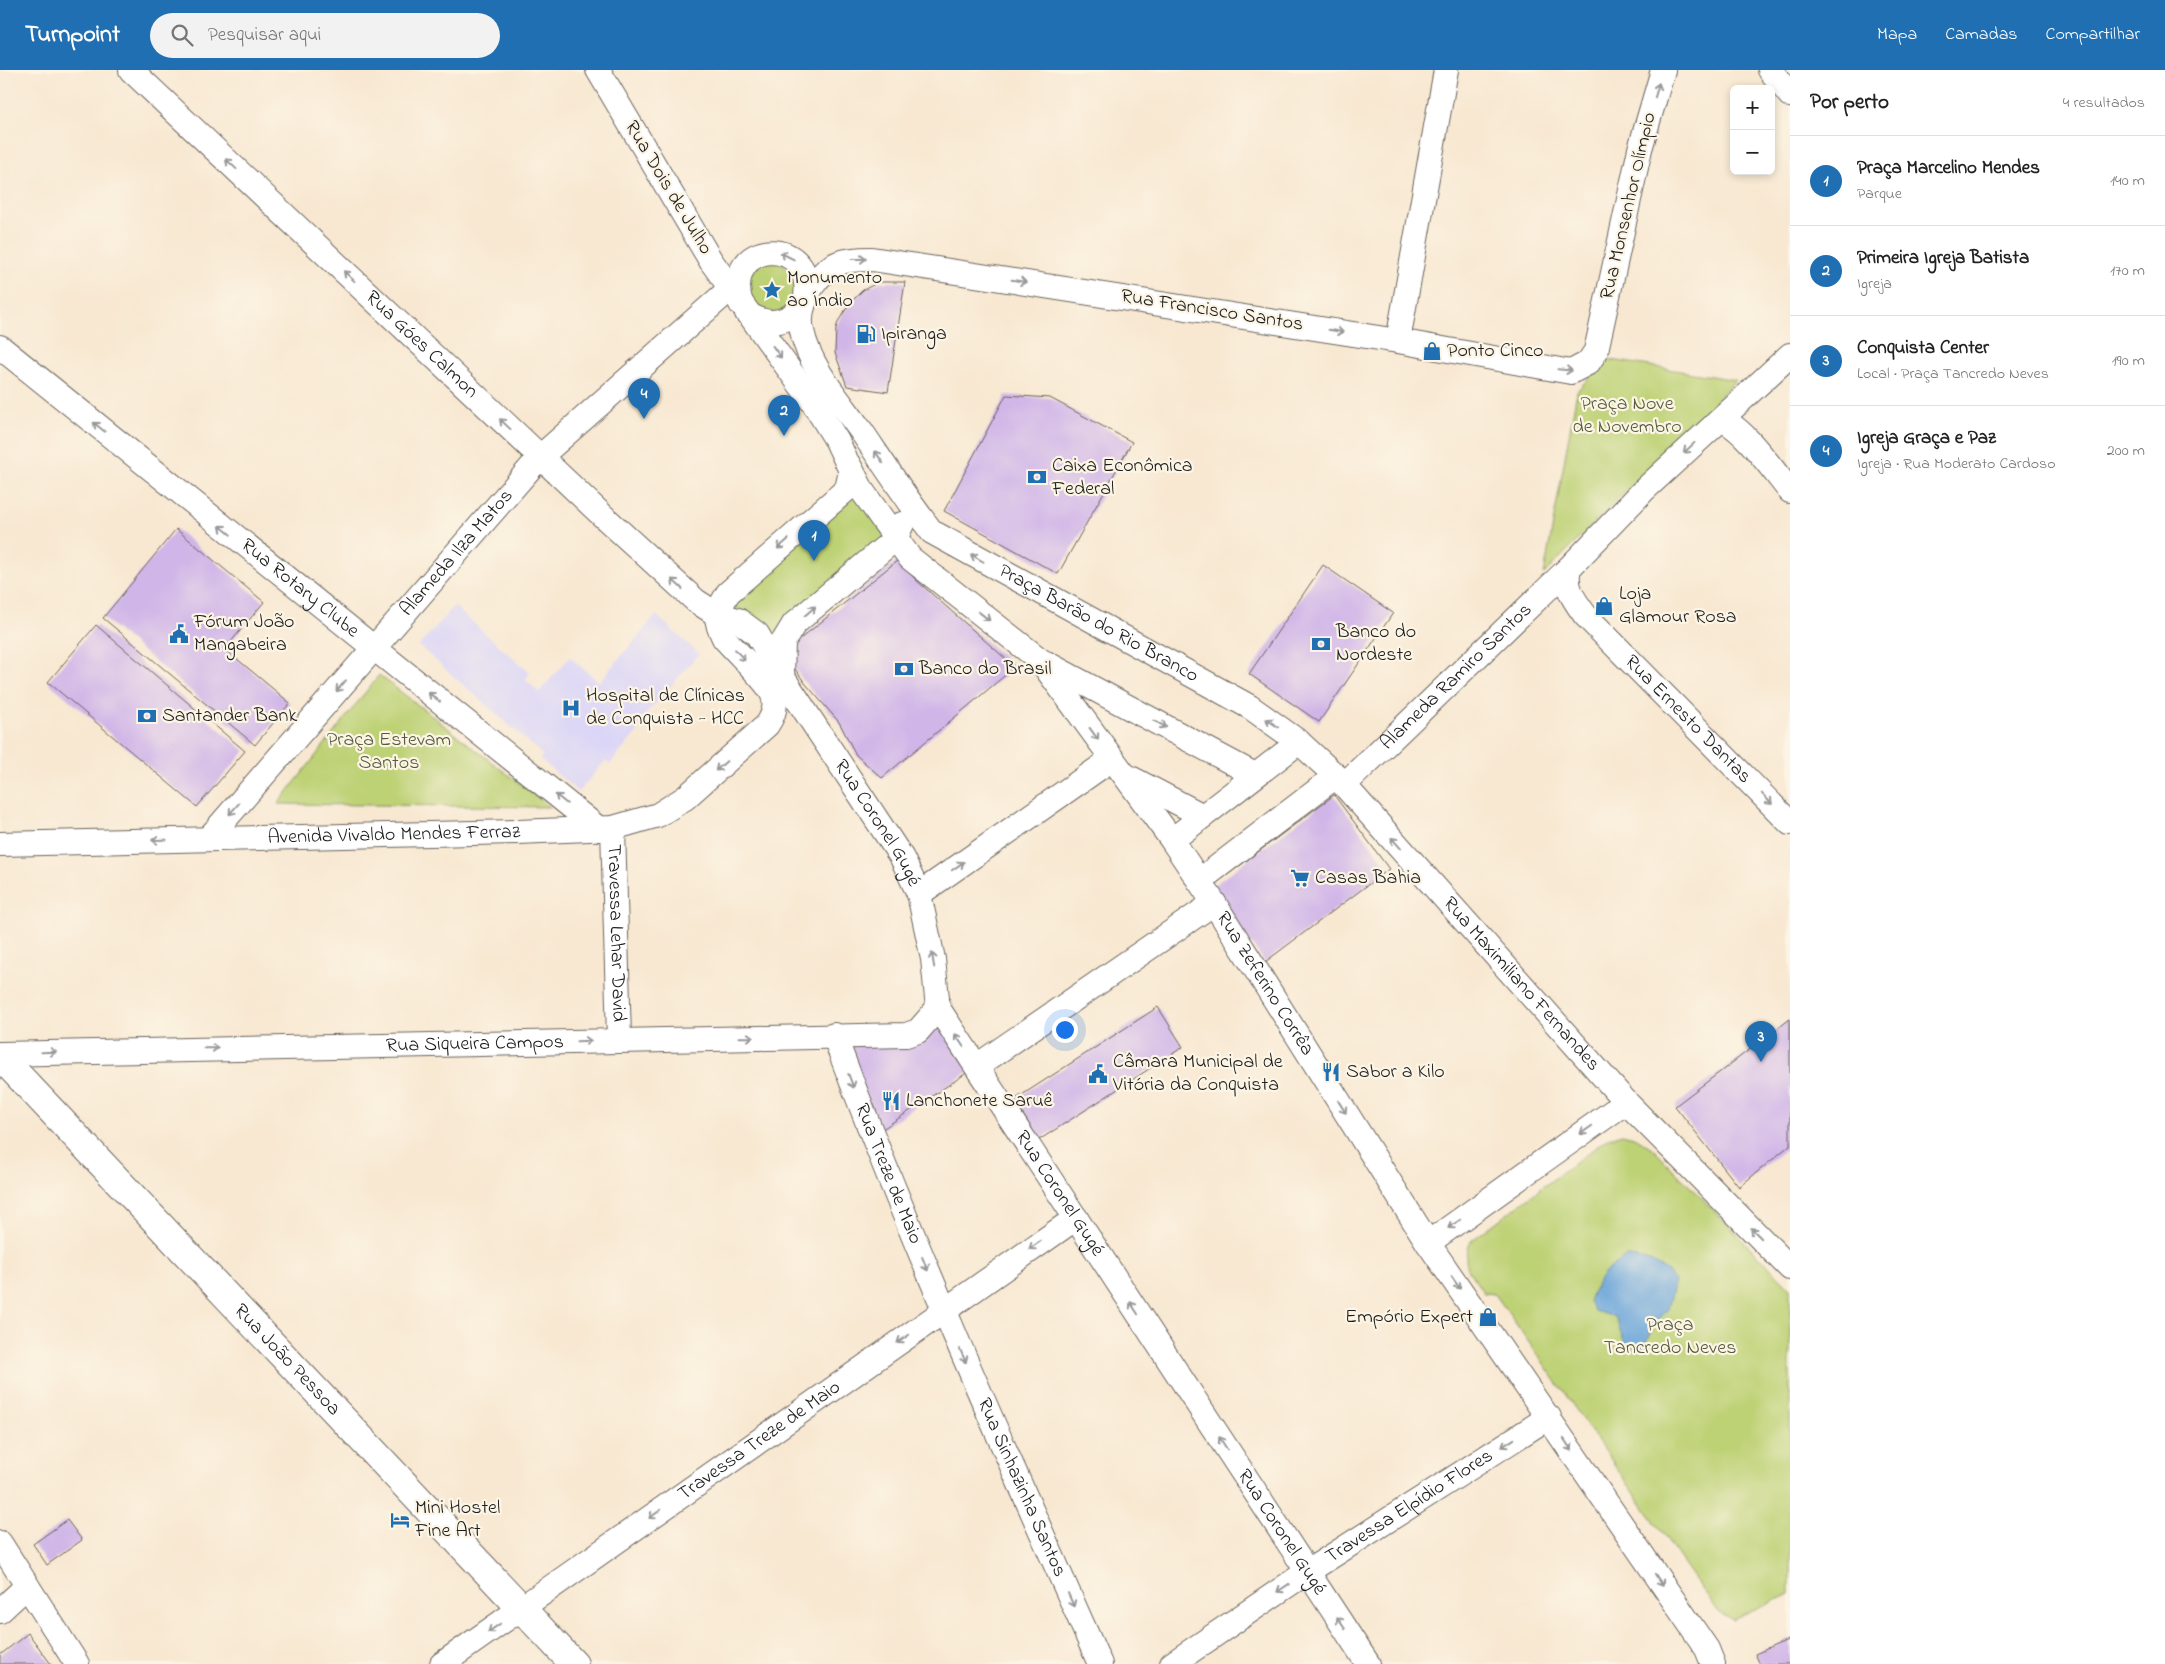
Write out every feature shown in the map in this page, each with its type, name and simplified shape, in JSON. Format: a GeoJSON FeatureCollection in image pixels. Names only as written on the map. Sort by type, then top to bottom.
{"type":"FeatureCollection","features":[{"type":"Feature","properties":{"kind":"main road","name":"Rua João Pessoa"},"geometry":{"type":"LineString","coordinates":[[0,1055],[574,1664]]}},
{"type":"Feature","properties":{"kind":"street","name":"Rua Góes Calmon"},"geometry":{"type":"LineString","coordinates":[[131,70],[540,457],[696,600],[716,614],[738,620],[757,634],[782,676]]}},
{"type":"Feature","properties":{"kind":"street","name":"Rua Dois de Julho"},"geometry":{"type":"LineString","coordinates":[[598,70],[740,302],[814,404],[863,492],[895,538]]}},
{"type":"Feature","properties":{"kind":"street"},"geometry":{"type":"LineString","coordinates":[[1398,341],[1446,70]]}},
{"type":"Feature","properties":{"kind":"street","name":"Rua Monsenhor Olímpio"},"geometry":{"type":"LineString","coordinates":[[1598,342],[1640,149],[1663,70]]}},
{"type":"Feature","properties":{"kind":"street"},"geometry":{"type":"LineString","coordinates":[[1770,70],[1790,95]]}},
{"type":"Feature","properties":{"kind":"street"},"geometry":{"type":"LineString","coordinates":[[769,252],[786,255],[800,265],[809,294],[790,317],[773,322],[755,318],[740,302],[737,291],[739,274],[754,256],[769,252]]}},
{"type":"Feature","properties":{"kind":"street","name":"Rua Francisco Santos"},"geometry":{"type":"LineString","coordinates":[[809,294],[830,267],[846,259],[872,259],[1398,341],[1571,372],[1585,365],[1593,358],[1598,342]]}},
{"type":"Feature","properties":{"kind":"street","name":"Praça Barão do Rio Branco"},"geometry":{"type":"LineString","coordinates":[[809,294],[802,330],[813,362],[906,498],[932,532],[1250,707],[1299,742],[1340,780]]}},
{"type":"Feature","properties":{"kind":"street","name":"Alameda Ilza Matos"},"geometry":{"type":"LineString","coordinates":[[374,650],[540,457],[740,302]]}},
{"type":"Feature","properties":{"kind":"street","name":"Rua Rotary Clube"},"geometry":{"type":"LineString","coordinates":[[0,347],[374,650],[606,828]]}},
{"type":"Feature","properties":{"kind":"street","name":"Alameda Ramiro Santos"},"geometry":{"type":"LineString","coordinates":[[1340,780],[1569,568],[1644,490],[1790,355]]}},
{"type":"Feature","properties":{"kind":"street"},"geometry":{"type":"LineString","coordinates":[[1719,421],[1725,421],[1735,427],[1790,491]]}},
{"type":"Feature","properties":{"kind":"street"},"geometry":{"type":"LineString","coordinates":[[760,732],[772,718],[775,707],[772,692],[724,638],[718,627],[716,614],[731,590],[846,489],[850,478],[849,465]]}},
{"type":"Feature","properties":{"kind":"street"},"geometry":{"type":"LineString","coordinates":[[782,676],[783,642],[794,624],[895,538],[906,515],[906,498]]}},
{"type":"Feature","properties":{"kind":"street"},"geometry":{"type":"LineString","coordinates":[[895,538],[910,558],[1040,660],[1255,775]]}},
{"type":"Feature","properties":{"kind":"street","name":"Rua Ernesto Dantas"},"geometry":{"type":"LineString","coordinates":[[1569,568],[1567,578],[1568,589],[1585,615],[1790,823]]}},
{"type":"Feature","properties":{"kind":"street"},"geometry":{"type":"LineString","coordinates":[[208,838],[374,650]]}},
{"type":"Feature","properties":{"kind":"street"},"geometry":{"type":"LineString","coordinates":[[977,1066],[1214,903],[1172,840],[1040,660]]}},
{"type":"Feature","properties":{"kind":"street","name":"Rua Coronel Gugé"},"geometry":{"type":"LineString","coordinates":[[782,676],[902,858],[918,894],[933,959],[938,1008],[1368,1664]]}},
{"type":"Feature","properties":{"kind":"street"},"geometry":{"type":"LineString","coordinates":[[760,732],[783,719],[795,717],[806,721],[818,731]]}},
{"type":"Feature","properties":{"kind":"street","name":"Avenida Vivaldo Mendes Ferraz"},"geometry":{"type":"LineString","coordinates":[[0,844],[606,828],[658,815],[684,798],[760,732]]}},
{"type":"Feature","properties":{"kind":"street"},"geometry":{"type":"LineString","coordinates":[[1172,840],[1299,742]]}},
{"type":"Feature","properties":{"kind":"street"},"geometry":{"type":"LineString","coordinates":[[1117,766],[1203,816]]}},
{"type":"Feature","properties":{"kind":"street"},"geometry":{"type":"LineString","coordinates":[[918,894],[1117,766]]}},
{"type":"Feature","properties":{"kind":"street"},"geometry":{"type":"LineString","coordinates":[[1199,880],[1340,780]]}},
{"type":"Feature","properties":{"kind":"street","name":"Rua Maximiliano Fernandes"},"geometry":{"type":"LineString","coordinates":[[1340,780],[1626,1102]]}},
{"type":"Feature","properties":{"kind":"street","name":"Travessa Lehar David"},"geometry":{"type":"LineString","coordinates":[[606,828],[619,1039]]}},
{"type":"Feature","properties":{"kind":"street","name":"Rua Zeferino Corrêa"},"geometry":{"type":"LineString","coordinates":[[1214,903],[1428,1243]]}},
{"type":"Feature","properties":{"kind":"street","name":"Rua Siqueira Campos"},"geometry":{"type":"LineString","coordinates":[[0,1055],[619,1039],[906,1035],[918,1032],[938,1008]]}},
{"type":"Feature","properties":{"kind":"street","name":"Rua Treze de Maio"},"geometry":{"type":"LineString","coordinates":[[834,1035],[872,1136],[943,1311]]}},
{"type":"Feature","properties":{"kind":"street"},"geometry":{"type":"LineString","coordinates":[[1710,1656],[1549,1417],[1428,1243],[1626,1102],[1790,1268]]}},
{"type":"Feature","properties":{"kind":"street","name":"Travessa Treze de Maio"},"geometry":{"type":"LineString","coordinates":[[442,1664],[1076,1218]]}},
{"type":"Feature","properties":{"kind":"street","name":"Rua Sinhazinha Santos"},"geometry":{"type":"LineString","coordinates":[[943,1311],[1100,1664]]}},
{"type":"Feature","properties":{"kind":"street","name":"Travessa Elpídio Flores"},"geometry":{"type":"LineString","coordinates":[[1172,1664],[1307,1572],[1549,1417]]}},
{"type":"Feature","properties":{"kind":"street"},"geometry":{"type":"LineString","coordinates":[[0,1543],[77,1664]]}},
{"type":"Feature","properties":{"kind":"street"},"geometry":{"type":"LineString","coordinates":[[0,1610],[27,1586]]}},
{"type":"Feature","properties":{"kind":"shaded area","name":"Hospital de Clínicas de Conquista - HCC"},"geometry":{"type":"Polygon","coordinates":[[[454,606],[530,673],[525,679],[539,692],[570,657],[599,682],[656,615],[699,654],[637,724],[641,728],[610,764],[605,761],[578,792],[540,759],[543,755],[419,646],[454,606]]]}},
{"type":"Feature","properties":{"kind":"green space"},"geometry":{"type":"Polygon","coordinates":[[[774,252],[806,296],[764,321],[737,281],[774,252]]]}},
{"type":"Feature","properties":{"kind":"green space","name":"Praça Nove de Novembro"},"geometry":{"type":"Polygon","coordinates":[[[1606,359],[1736,380],[1544,574],[1577,391],[1606,359]]]}},
{"type":"Feature","properties":{"kind":"green space"},"geometry":{"type":"Polygon","coordinates":[[[853,487],[886,539],[779,648],[725,601],[853,487]]]}},
{"type":"Feature","properties":{"kind":"green space","name":"Praça Estevam Santos"},"geometry":{"type":"Polygon","coordinates":[[[379,675],[550,807],[278,804],[379,675]]]}},
{"type":"Feature","properties":{"kind":"green space","name":"Praça Tancredo Neves"},"geometry":{"type":"Polygon","coordinates":[[[1622,1134],[1634,1137],[1652,1148],[1790,1288],[1790,1593],[1734,1620],[1717,1611],[1495,1294],[1484,1293],[1466,1263],[1466,1256],[1471,1241],[1608,1138],[1622,1134]]]}},
{"type":"Feature","properties":{"kind":"water"},"geometry":{"type":"Polygon","coordinates":[[[1626,1257],[1654,1263],[1665,1270],[1675,1281],[1668,1309],[1655,1323],[1644,1348],[1636,1348],[1626,1343],[1615,1317],[1594,1311],[1589,1301],[1603,1275],[1613,1265],[1626,1257]]]}},
{"type":"Feature","properties":{"kind":"building","name":"Ipiranga"},"geometry":{"type":"Polygon","coordinates":[[[879,282],[905,282],[888,392],[847,386],[835,353],[836,328],[839,320],[850,303],[863,290],[879,282]]]}},
{"type":"Feature","properties":{"kind":"building","name":"Caixa Econômica Federal"},"geometry":{"type":"Polygon","coordinates":[[[1006,395],[1050,398],[1132,442],[1058,574],[944,511],[1006,395]]]}},
{"type":"Feature","properties":{"kind":"building","name":"Fórum João Mangabeira"},"geometry":{"type":"Polygon","coordinates":[[[176,529],[264,602],[225,649],[290,703],[255,745],[103,618],[176,529]]]}},
{"type":"Feature","properties":{"kind":"building","name":"Banco do Brasil"},"geometry":{"type":"Polygon","coordinates":[[[898,560],[916,580],[1015,667],[882,778],[856,755],[839,722],[805,683],[793,666],[795,643],[898,560]]]}},
{"type":"Feature","properties":{"kind":"building","name":"Banco do Nordeste"},"geometry":{"type":"Polygon","coordinates":[[[1323,565],[1393,613],[1319,722],[1249,674],[1323,565]]]}},
{"type":"Feature","properties":{"kind":"building","name":"Santander Bank"},"geometry":{"type":"Polygon","coordinates":[[[96,625],[245,751],[197,807],[48,682],[96,625]]]}},
{"type":"Feature","properties":{"kind":"building","name":"Casas Bahia"},"geometry":{"type":"Polygon","coordinates":[[[1334,795],[1389,869],[1265,962],[1210,888],[1334,795]]]}},
{"type":"Feature","properties":{"kind":"building","name":"Câmara Municipal de Vitória da Conquista"},"geometry":{"type":"Polygon","coordinates":[[[1158,1007],[1183,1047],[1039,1140],[1014,1100],[1158,1007]]]}},
{"type":"Feature","properties":{"kind":"building","name":"Lanchonete Saruê"},"geometry":{"type":"Polygon","coordinates":[[[938,1008],[977,1066],[872,1136],[834,1035],[906,1035],[938,1008]]]}},
{"type":"Feature","properties":{"kind":"building"},"geometry":{"type":"Polygon","coordinates":[[[1790,1019],[1790,1145],[1739,1187],[1675,1106],[1790,1019]]]}},
{"type":"Feature","properties":{"kind":"building"},"geometry":{"type":"Polygon","coordinates":[[[67,1520],[82,1540],[47,1565],[33,1544],[67,1520]]]}},
{"type":"Feature","properties":{"kind":"building"},"geometry":{"type":"Polygon","coordinates":[[[28,1633],[51,1664],[0,1664],[0,1655],[28,1633]]]}},
{"type":"Feature","properties":{"kind":"building"},"geometry":{"type":"Polygon","coordinates":[[[1790,1639],[1790,1664],[1760,1664],[1755,1654],[1790,1639]]]}},
{"type":"Feature","properties":{"kind":"place","name":"Monumento ao Índio"},"geometry":{"type":"Point","coordinates":[772,290]}},
{"type":"Feature","properties":{"kind":"place","name":"Ipiranga"},"geometry":{"type":"Point","coordinates":[866,334]}},
{"type":"Feature","properties":{"kind":"place","name":"Ponto Cinco"},"geometry":{"type":"Point","coordinates":[1432,351]}},
{"type":"Feature","properties":{"kind":"place","name":"Igreja Graça e Paz"},"geometry":{"type":"Point","coordinates":[644,419]}},
{"type":"Feature","properties":{"kind":"place","name":"Primeira Igreja Batista"},"geometry":{"type":"Point","coordinates":[784,436]}},
{"type":"Feature","properties":{"kind":"place","name":"Caixa Econômica Federal"},"geometry":{"type":"Point","coordinates":[1037,477]}},
{"type":"Feature","properties":{"kind":"place","name":"Praça Marcelino Mendes"},"geometry":{"type":"Point","coordinates":[814,561]}},
{"type":"Feature","properties":{"kind":"place","name":"Loja Glamour Rosa"},"geometry":{"type":"Point","coordinates":[1604,606]}},
{"type":"Feature","properties":{"kind":"place","name":"Fórum João Mangabeira"},"geometry":{"type":"Point","coordinates":[179,634]}},
{"type":"Feature","properties":{"kind":"place","name":"Banco do Nordeste"},"geometry":{"type":"Point","coordinates":[1321,644]}},
{"type":"Feature","properties":{"kind":"place","name":"Banco do Brasil"},"geometry":{"type":"Point","coordinates":[904,669]}},
{"type":"Feature","properties":{"kind":"place","name":"Hospital de Clínicas de Conquista - HCC"},"geometry":{"type":"Point","coordinates":[571,708]}},
{"type":"Feature","properties":{"kind":"place","name":"Santander Bank"},"geometry":{"type":"Point","coordinates":[147,716]}},
{"type":"Feature","properties":{"kind":"place","name":"Casas Bahia"},"geometry":{"type":"Point","coordinates":[1300,878]}},
{"type":"Feature","properties":{"kind":"place","name":"Conquista Center"},"geometry":{"type":"Point","coordinates":[1761,1062]}},
{"type":"Feature","properties":{"kind":"place","name":"Sabor a Kilo"},"geometry":{"type":"Point","coordinates":[1331,1072]}},
{"type":"Feature","properties":{"kind":"place","name":"Câmara Municipal de Vitória da Conquista"},"geometry":{"type":"Point","coordinates":[1098,1074]}},
{"type":"Feature","properties":{"kind":"place","name":"Lanchonete Saruê"},"geometry":{"type":"Point","coordinates":[891,1101]}},
{"type":"Feature","properties":{"kind":"place","name":"Empório Expert"},"geometry":{"type":"Point","coordinates":[1488,1317]}},
{"type":"Feature","properties":{"kind":"place","name":"Mini Hostel Fine Art"},"geometry":{"type":"Point","coordinates":[400,1520]}}]}
